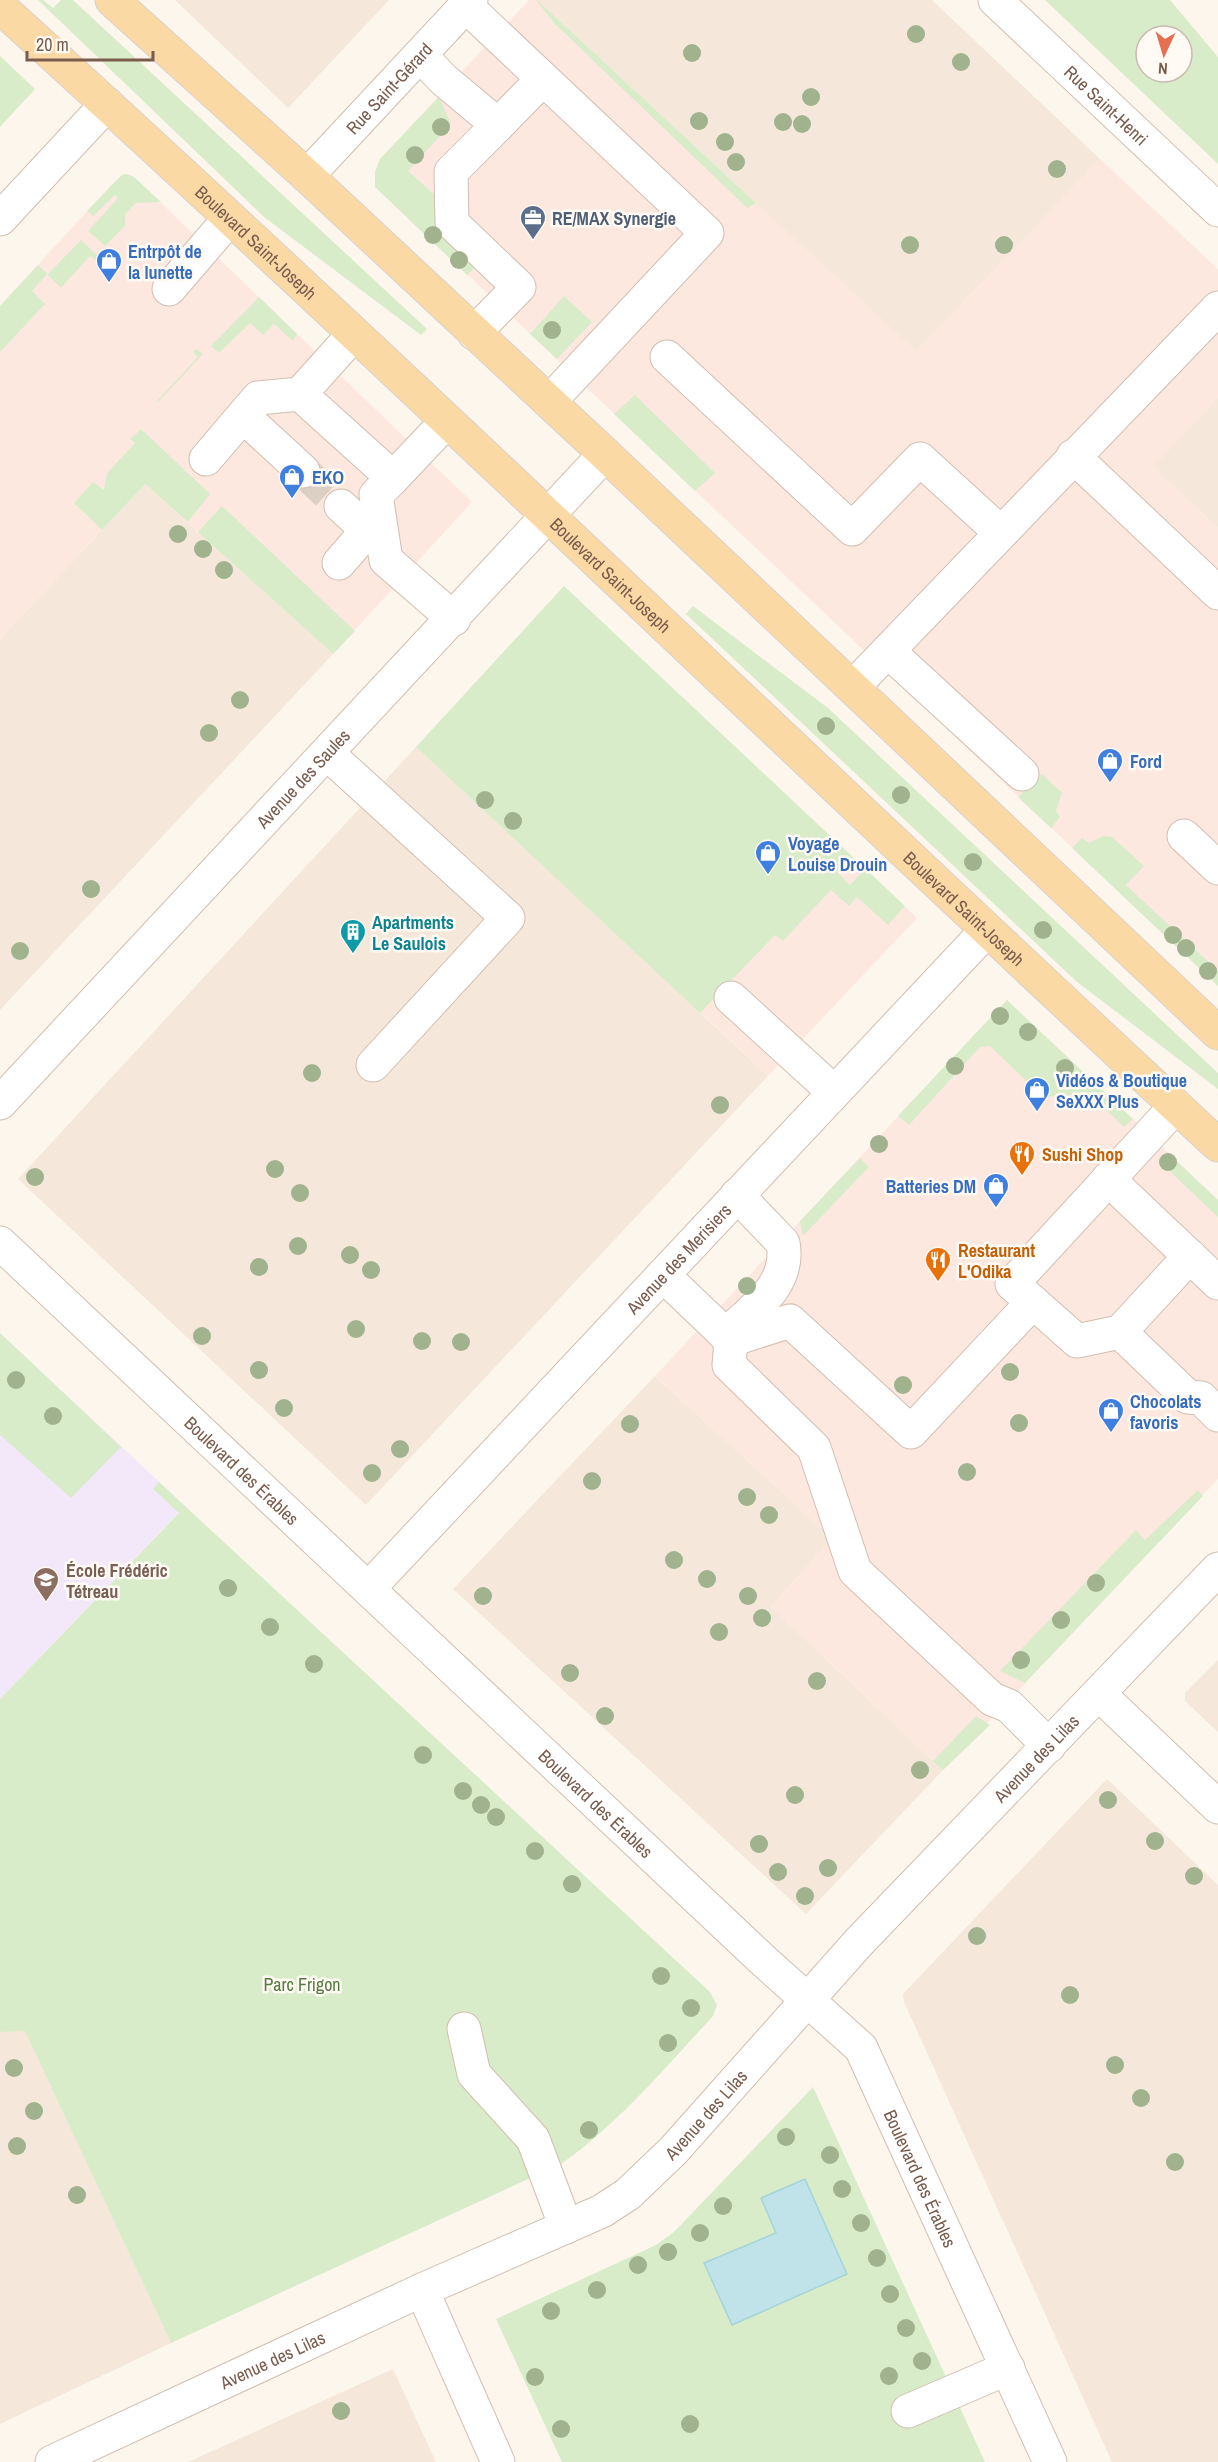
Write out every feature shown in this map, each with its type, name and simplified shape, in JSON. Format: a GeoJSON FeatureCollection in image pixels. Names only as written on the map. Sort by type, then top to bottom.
{"type":"FeatureCollection","features":[{"type":"Feature","properties":{"kind":"main road"},"geometry":{"type":"LineString","coordinates":[[112,0],[307,176],[605,454],[1218,1033]]}},
{"type":"Feature","properties":{"kind":"main road","name":"Boulevard Saint-Joseph"},"geometry":{"type":"LineString","coordinates":[[0,7],[230,218],[986,931],[1218,1145]]}},
{"type":"Feature","properties":{"kind":"street","name":"Rue Saint-Henri"},"geometry":{"type":"LineString","coordinates":[[995,0],[1218,210]]}},
{"type":"Feature","properties":{"kind":"street","name":"Rue Saint-Gérard"},"geometry":{"type":"LineString","coordinates":[[307,176],[468,3]]}},
{"type":"Feature","properties":{"kind":"street"},"geometry":{"type":"LineString","coordinates":[[468,3],[543,79],[707,233],[549,402]]}},
{"type":"Feature","properties":{"kind":"street"},"geometry":{"type":"LineString","coordinates":[[420,55],[444,80],[498,125]]}},
{"type":"Feature","properties":{"kind":"street"},"geometry":{"type":"LineString","coordinates":[[474,333],[519,287],[452,223],[452,172],[543,79]]}},
{"type":"Feature","properties":{"kind":"street"},"geometry":{"type":"LineString","coordinates":[[5,204],[107,104]]}},
{"type":"Feature","properties":{"kind":"street"},"geometry":{"type":"LineString","coordinates":[[169,289],[230,218]]}},
{"type":"Feature","properties":{"kind":"street"},"geometry":{"type":"LineString","coordinates":[[853,687],[1218,308]]}},
{"type":"Feature","properties":{"kind":"street"},"geometry":{"type":"LineString","coordinates":[[206,459],[258,398],[300,394],[354,334]]}},
{"type":"Feature","properties":{"kind":"street"},"geometry":{"type":"LineString","coordinates":[[667,357],[852,529],[920,459],[1000,532]]}},
{"type":"Feature","properties":{"kind":"street"},"geometry":{"type":"LineString","coordinates":[[300,394],[393,478]]}},
{"type":"Feature","properties":{"kind":"street"},"geometry":{"type":"LineString","coordinates":[[243,416],[303,471]]}},
{"type":"Feature","properties":{"kind":"street"},"geometry":{"type":"LineString","coordinates":[[447,421],[376,495],[374,524],[386,560],[454,619]]}},
{"type":"Feature","properties":{"kind":"street","name":"Avenue des Saules"},"geometry":{"type":"LineString","coordinates":[[0,1103],[454,619],[605,454]]}},
{"type":"Feature","properties":{"kind":"street"},"geometry":{"type":"LineString","coordinates":[[1073,456],[1218,593]]}},
{"type":"Feature","properties":{"kind":"street"},"geometry":{"type":"LineString","coordinates":[[341,506],[374,524]]}},
{"type":"Feature","properties":{"kind":"street"},"geometry":{"type":"LineString","coordinates":[[339,563],[374,524]]}},
{"type":"Feature","properties":{"kind":"street"},"geometry":{"type":"LineString","coordinates":[[888,651],[1022,774]]}},
{"type":"Feature","properties":{"kind":"street"},"geometry":{"type":"LineString","coordinates":[[328,754],[508,918],[373,1065]]}},
{"type":"Feature","properties":{"kind":"street"},"geometry":{"type":"LineString","coordinates":[[1184,836],[1218,868]]}},
{"type":"Feature","properties":{"kind":"street","name":"Avenue des Merisiers"},"geometry":{"type":"LineString","coordinates":[[369,1588],[986,931]]}},
{"type":"Feature","properties":{"kind":"street"},"geometry":{"type":"LineString","coordinates":[[731,998],[834,1092]]}},
{"type":"Feature","properties":{"kind":"street"},"geometry":{"type":"LineString","coordinates":[[1176,1106],[1012,1284],[1077,1341],[1120,1332],[1190,1256]]}},
{"type":"Feature","properties":{"kind":"street"},"geometry":{"type":"LineString","coordinates":[[1108,1179],[1218,1283]]}},
{"type":"Feature","properties":{"kind":"street"},"geometry":{"type":"LineString","coordinates":[[728,1338],[777,1286],[784,1266],[784,1250],[778,1235],[737,1195]]}},
{"type":"Feature","properties":{"kind":"street","name":"Boulevard des Érables"},"geometry":{"type":"LineString","coordinates":[[0,1243],[765,1962],[861,2048],[1050,2462]]}},
{"type":"Feature","properties":{"kind":"street"},"geometry":{"type":"LineString","coordinates":[[663,1275],[728,1338],[729,1365],[814,1448],[855,1571],[992,1699],[1009,1706],[1049,1746]]}},
{"type":"Feature","properties":{"kind":"street"},"geometry":{"type":"LineString","coordinates":[[728,1338],[790,1321],[911,1432],[1033,1302]]}},
{"type":"Feature","properties":{"kind":"street"},"geometry":{"type":"LineString","coordinates":[[1120,1332],[1188,1397],[1212,1398]]}},
{"type":"Feature","properties":{"kind":"street","name":"Avenue des Lilas"},"geometry":{"type":"LineString","coordinates":[[52,2462],[422,2290],[602,2211],[628,2194],[651,2174],[807,1999],[1218,1569]]}},
{"type":"Feature","properties":{"kind":"street"},"geometry":{"type":"LineString","coordinates":[[1099,1694],[1218,1807]]}},
{"type":"Feature","properties":{"kind":"street"},"geometry":{"type":"LineString","coordinates":[[464,2029],[474,2074],[533,2139],[566,2227]]}},
{"type":"Feature","properties":{"kind":"street"},"geometry":{"type":"LineString","coordinates":[[422,2290],[498,2462]]}},
{"type":"Feature","properties":{"kind":"street"},"geometry":{"type":"LineString","coordinates":[[908,2411],[1008,2368]]}},
{"type":"Feature","properties":{"kind":"shaded area"},"geometry":{"type":"Polygon","coordinates":[[[175,0],[389,0],[288,108],[175,0]]]}},
{"type":"Feature","properties":{"kind":"shaded area"},"geometry":{"type":"Polygon","coordinates":[[[529,0],[537,0],[916,351],[1100,159],[1218,269],[1218,398],[1153,467],[1218,528],[1218,986],[375,187],[375,172],[380,159],[529,0]]]}},
{"type":"Feature","properties":{"kind":"shaded area"},"geometry":{"type":"Polygon","coordinates":[[[537,0],[932,0],[1100,159],[916,352],[537,0]]]}},
{"type":"Feature","properties":{"kind":"shaded area"},"geometry":{"type":"Polygon","coordinates":[[[127,174],[134,177],[472,502],[333,654],[145,484],[0,639],[0,306],[114,182],[127,174]]]}},
{"type":"Feature","properties":{"kind":"shaded area"},"geometry":{"type":"Polygon","coordinates":[[[1218,397],[1218,528],[1152,467],[1218,397]]]}},
{"type":"Feature","properties":{"kind":"shaded area"},"geometry":{"type":"Polygon","coordinates":[[[145,484],[333,654],[0,1010],[0,639],[145,484]]]}},
{"type":"Feature","properties":{"kind":"shaded area"},"geometry":{"type":"Polygon","coordinates":[[[416,747],[768,1076],[366,1505],[18,1179],[416,747]]]}},
{"type":"Feature","properties":{"kind":"shaded area"},"geometry":{"type":"Polygon","coordinates":[[[845,850],[917,918],[768,1076],[696,1008],[845,850]]]}},
{"type":"Feature","properties":{"kind":"shaded area"},"geometry":{"type":"Polygon","coordinates":[[[1007,1000],[1218,1200],[1218,1479],[943,1770],[771,1607],[827,1544],[830,1536],[655,1376],[1007,1000]]]}},
{"type":"Feature","properties":{"kind":"shaded area","name":"École Frédéric Tétreau"},"geometry":{"type":"Polygon","coordinates":[[[0,1333],[185,1506],[0,1699],[0,1333]]]}},
{"type":"Feature","properties":{"kind":"shaded area"},"geometry":{"type":"Polygon","coordinates":[[[655,1376],[830,1536],[827,1544],[771,1607],[943,1770],[806,1914],[453,1589],[655,1376]]]}},
{"type":"Feature","properties":{"kind":"shaded area"},"geometry":{"type":"Polygon","coordinates":[[[1218,1660],[1218,1732],[1185,1701],[1185,1693],[1218,1660]]]}},
{"type":"Feature","properties":{"kind":"shaded area"},"geometry":{"type":"Polygon","coordinates":[[[1107,1779],[1218,1885],[1218,2462],[1112,2462],[904,2002],[903,1994],[1107,1779]]]}},
{"type":"Feature","properties":{"kind":"shaded area"},"geometry":{"type":"Polygon","coordinates":[[[25,2030],[171,2343],[0,2424],[0,2032],[25,2030]]]}},
{"type":"Feature","properties":{"kind":"shaded area"},"geometry":{"type":"Polygon","coordinates":[[[393,2369],[436,2462],[188,2462],[393,2369]]]}},
{"type":"Feature","properties":{"kind":"green space"},"geometry":{"type":"Polygon","coordinates":[[[38,0],[43,0],[53,8],[61,0],[73,0],[427,329],[421,335],[264,217],[38,0]]]}},
{"type":"Feature","properties":{"kind":"green space"},"geometry":{"type":"Polygon","coordinates":[[[536,0],[756,203],[747,208],[555,24],[536,0]]]}},
{"type":"Feature","properties":{"kind":"green space"},"geometry":{"type":"Polygon","coordinates":[[[1045,0],[1170,0],[1190,24],[1134,24],[1134,84],[1194,84],[1194,28],[1218,57],[1218,164],[1045,0]]]}},
{"type":"Feature","properties":{"kind":"green space"},"geometry":{"type":"Polygon","coordinates":[[[0,56],[35,89],[0,127],[0,56]]]}},
{"type":"Feature","properties":{"kind":"green space"},"geometry":{"type":"Polygon","coordinates":[[[439,97],[451,124],[408,171],[445,204],[477,266],[467,275],[375,187],[375,172],[380,159],[439,97]]]}},
{"type":"Feature","properties":{"kind":"green space"},"geometry":{"type":"Polygon","coordinates":[[[127,174],[134,177],[161,202],[136,203],[125,214],[125,226],[105,246],[88,231],[118,198],[115,195],[93,216],[87,211],[122,175],[127,174]]]}},
{"type":"Feature","properties":{"kind":"green space"},"geometry":{"type":"Polygon","coordinates":[[[81,240],[99,257],[96,260],[90,256],[61,288],[47,274],[32,291],[45,304],[0,352],[0,306],[38,265],[48,274],[81,240]]]}},
{"type":"Feature","properties":{"kind":"green space"},"geometry":{"type":"Polygon","coordinates":[[[564,296],[592,322],[557,359],[530,334],[564,296]]]}},
{"type":"Feature","properties":{"kind":"green space"},"geometry":{"type":"Polygon","coordinates":[[[259,297],[297,334],[293,341],[274,324],[263,335],[250,323],[219,353],[211,346],[259,297]]]}},
{"type":"Feature","properties":{"kind":"green space"},"geometry":{"type":"Polygon","coordinates":[[[196,349],[203,354],[158,402],[198,357],[193,352],[196,349]]]}},
{"type":"Feature","properties":{"kind":"green space"},"geometry":{"type":"Polygon","coordinates":[[[635,395],[715,473],[695,491],[614,414],[635,395]]]}},
{"type":"Feature","properties":{"kind":"green space"},"geometry":{"type":"Polygon","coordinates":[[[141,429],[210,494],[188,522],[145,484],[102,530],[74,503],[93,482],[104,490],[107,473],[135,443],[130,439],[141,429]]]}},
{"type":"Feature","properties":{"kind":"green space"},"geometry":{"type":"Polygon","coordinates":[[[222,506],[355,631],[333,654],[198,532],[222,506]]]}},
{"type":"Feature","properties":{"kind":"green space"},"geometry":{"type":"Polygon","coordinates":[[[564,586],[905,906],[888,925],[857,897],[849,906],[831,890],[783,941],[775,935],[700,1013],[416,747],[564,586]],[[848,859],[837,872],[850,885],[862,872],[848,859]]]}},
{"type":"Feature","properties":{"kind":"green space"},"geometry":{"type":"Polygon","coordinates":[[[693,606],[828,708],[1218,1073],[1218,1089],[1077,982],[686,614],[693,606]]]}},
{"type":"Feature","properties":{"kind":"green space"},"geometry":{"type":"Polygon","coordinates":[[[1042,774],[1062,793],[1056,811],[1060,817],[1051,828],[1018,797],[1042,774]]]}},
{"type":"Feature","properties":{"kind":"green space"},"geometry":{"type":"Polygon","coordinates":[[[1103,836],[1112,837],[1144,866],[1126,885],[1218,971],[1218,986],[1072,848],[1082,838],[1089,843],[1103,836]]]}},
{"type":"Feature","properties":{"kind":"green space"},"geometry":{"type":"Polygon","coordinates":[[[1007,1000],[1133,1119],[1124,1127],[1090,1094],[1043,1097],[990,1046],[980,1047],[909,1125],[898,1116],[1007,1000]]]}},
{"type":"Feature","properties":{"kind":"green space"},"geometry":{"type":"Polygon","coordinates":[[[1167,1152],[1218,1200],[1218,1217],[1159,1161],[1167,1152]]]}},
{"type":"Feature","properties":{"kind":"green space"},"geometry":{"type":"Polygon","coordinates":[[[860,1158],[869,1167],[803,1236],[800,1221],[860,1158]]]}},
{"type":"Feature","properties":{"kind":"green space"},"geometry":{"type":"Polygon","coordinates":[[[0,1333],[121,1447],[71,1498],[0,1435],[0,1333]]]}},
{"type":"Feature","properties":{"kind":"green space","name":"Parc Frigon"},"geometry":{"type":"Polygon","coordinates":[[[159,1482],[710,1992],[717,2005],[713,2016],[641,2094],[602,2131],[561,2164],[171,2343],[25,2031],[0,2032],[0,1699],[179,1513],[153,1489],[159,1482]]]}},
{"type":"Feature","properties":{"kind":"green space"},"geometry":{"type":"Polygon","coordinates":[[[1198,1490],[1203,1496],[1025,1683],[1000,1671],[1136,1530],[1145,1540],[1198,1490]]]}},
{"type":"Feature","properties":{"kind":"green space"},"geometry":{"type":"Polygon","coordinates":[[[976,1716],[990,1725],[943,1770],[933,1761],[976,1716]]]}},
{"type":"Feature","properties":{"kind":"green space"},"geometry":{"type":"Polygon","coordinates":[[[813,2087],[985,2462],[562,2462],[496,2319],[656,2245],[674,2232],[813,2087]]]}},
{"type":"Feature","properties":{"kind":"water"},"geometry":{"type":"Polygon","coordinates":[[[805,2179],[847,2274],[732,2325],[704,2263],[776,2233],[761,2198],[805,2179]]]}},
{"type":"Feature","properties":{"kind":"tunnel"},"geometry":{"type":"LineString","coordinates":[[303,471],[341,506]]}},
{"type":"Feature","properties":{"kind":"place","name":"RE/MAX Synergie"},"geometry":{"type":"Point","coordinates":[533,241]}},
{"type":"Feature","properties":{"kind":"place","name":"Entrpôt de la lunette"},"geometry":{"type":"Point","coordinates":[109,284]}},
{"type":"Feature","properties":{"kind":"place","name":"EKO"},"geometry":{"type":"Point","coordinates":[292,500]}},
{"type":"Feature","properties":{"kind":"place","name":"Ford"},"geometry":{"type":"Point","coordinates":[1110,784]}},
{"type":"Feature","properties":{"kind":"place","name":"Voyage Louise Drouin"},"geometry":{"type":"Point","coordinates":[768,876]}},
{"type":"Feature","properties":{"kind":"place","name":"Apartments Le Saulois"},"geometry":{"type":"Point","coordinates":[353,955]}},
{"type":"Feature","properties":{"kind":"place","name":"Vidéos & Boutique SeXXX Plus"},"geometry":{"type":"Point","coordinates":[1037,1113]}},
{"type":"Feature","properties":{"kind":"place","name":"Sushi Shop"},"geometry":{"type":"Point","coordinates":[1022,1177]}},
{"type":"Feature","properties":{"kind":"place","name":"Batteries DM"},"geometry":{"type":"Point","coordinates":[996,1209]}},
{"type":"Feature","properties":{"kind":"place","name":"Restaurant L'Odika"},"geometry":{"type":"Point","coordinates":[938,1283]}},
{"type":"Feature","properties":{"kind":"place","name":"Chocolats favoris"},"geometry":{"type":"Point","coordinates":[1111,1434]}},
{"type":"Feature","properties":{"kind":"place","name":"École Frédéric Tétreau"},"geometry":{"type":"Point","coordinates":[46,1603]}}]}
